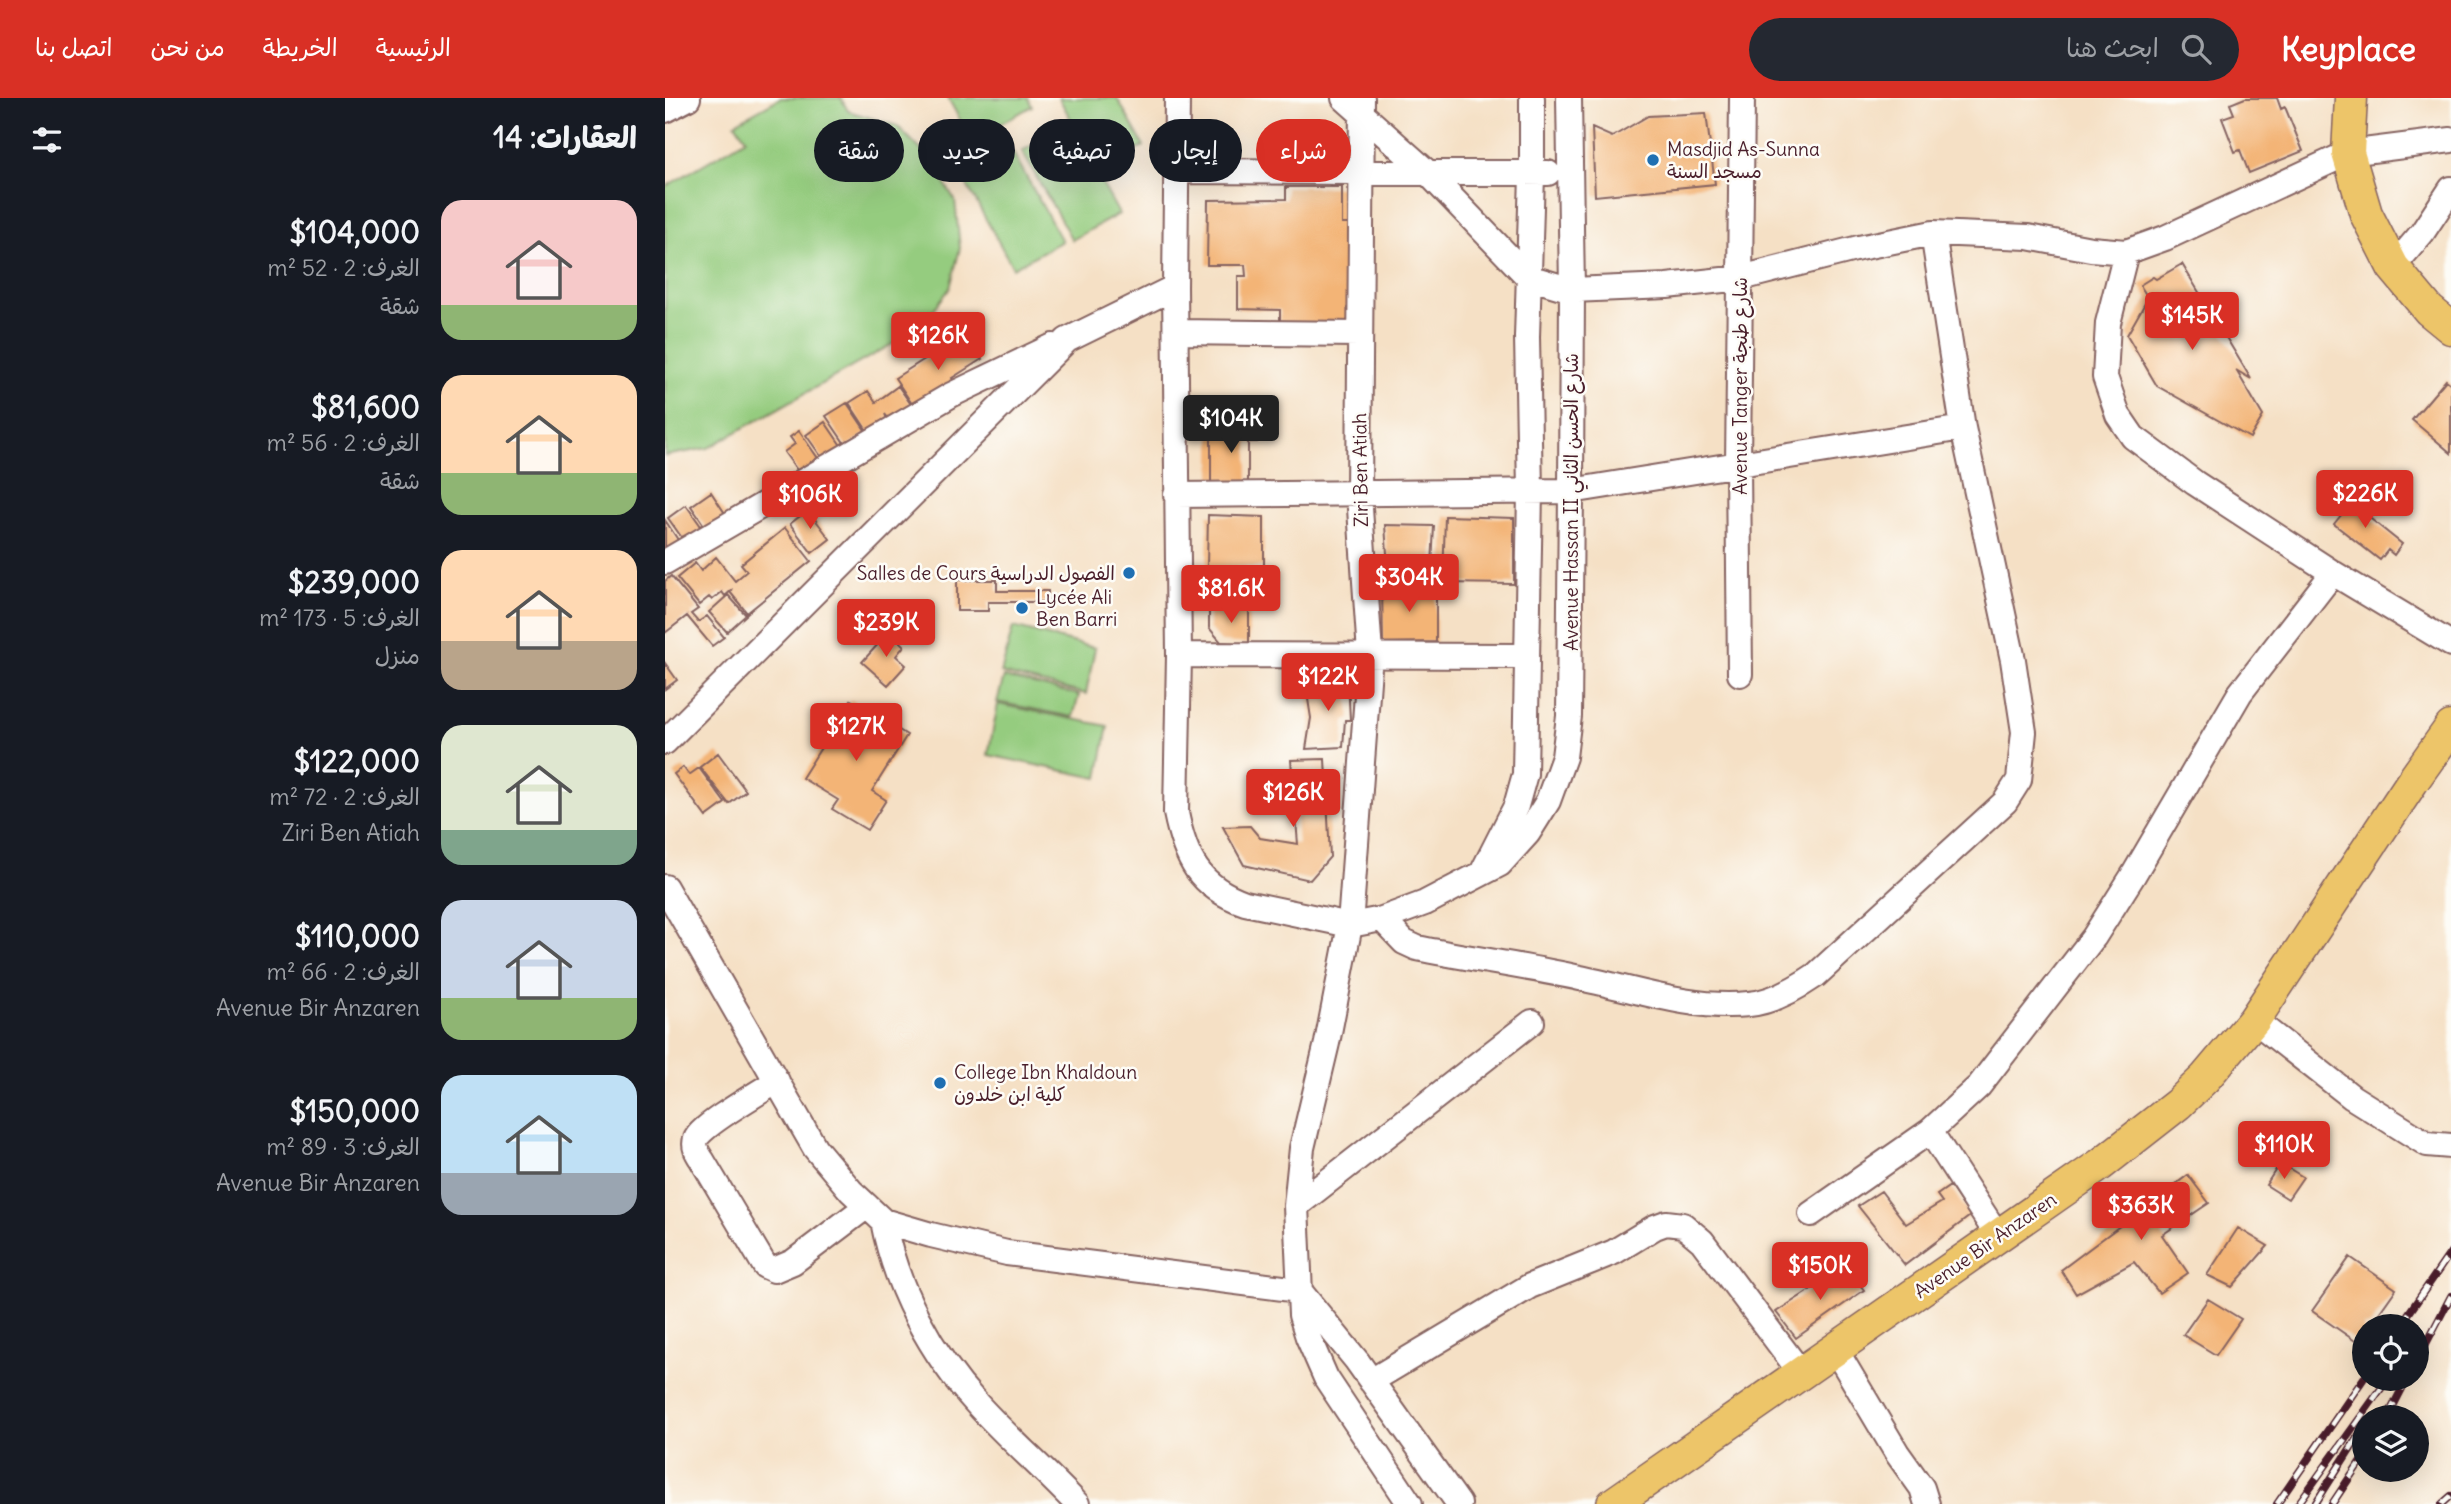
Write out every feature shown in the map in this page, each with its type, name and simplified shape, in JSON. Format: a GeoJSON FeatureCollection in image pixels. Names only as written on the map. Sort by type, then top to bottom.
{"type":"FeatureCollection","features":[{"type":"Feature","properties":{"kind":"main road"},"geometry":{"type":"LineString","coordinates":[[2351,98],[2348,153],[2366,214],[2393,267],[2429,310],[2450,324]]}},
{"type":"Feature","properties":{"kind":"main road","name":"Avenue Bir Anzaren"},"geometry":{"type":"LineString","coordinates":[[1613,1504],[2100,1165],[2178,1104],[2205,1078],[2254,1020],[2451,727]]}},
{"type":"Feature","properties":{"kind":"street"},"geometry":{"type":"LineString","coordinates":[[665,110],[688,98]]}},
{"type":"Feature","properties":{"kind":"street"},"geometry":{"type":"LineString","coordinates":[[1177,98],[1177,119]]}},
{"type":"Feature","properties":{"kind":"street"},"geometry":{"type":"LineString","coordinates":[[1344,98],[1362,107],[1528,277],[1573,290],[1667,286],[1741,278],[1859,248],[1933,233],[2019,236],[2091,249],[2126,252],[2165,238],[2348,153],[2451,140]]}},
{"type":"Feature","properties":{"kind":"street"},"geometry":{"type":"LineString","coordinates":[[1481,876],[1511,815],[1525,774],[1530,491],[1528,277],[1532,98]]}},
{"type":"Feature","properties":{"kind":"street","name":"Avenue Hassan II شارع الحسن الثاني"},"geometry":{"type":"LineString","coordinates":[[1350,925],[1382,919],[1425,903],[1500,864],[1528,833],[1548,801],[1564,757],[1569,716],[1573,290],[1569,98]]}},
{"type":"Feature","properties":{"kind":"street","name":"Avenue Tanger شارع طنجة"},"geometry":{"type":"LineString","coordinates":[[1740,674],[1738,464],[1742,98]]}},
{"type":"Feature","properties":{"kind":"street","name":"Ziri Ben Atiah"},"geometry":{"type":"LineString","coordinates":[[1362,107],[1359,494],[1370,654],[1350,925],[1327,1043],[1302,1148],[1296,1206],[1299,1290],[1304,1326],[1326,1378],[1411,1504]]}},
{"type":"Feature","properties":{"kind":"street"},"geometry":{"type":"LineString","coordinates":[[1242,172],[1532,175],[1569,171]]}},
{"type":"Feature","properties":{"kind":"street"},"geometry":{"type":"LineString","coordinates":[[1178,182],[1175,287],[1179,654],[1176,813],[1181,839],[1197,870],[1208,884],[1229,897],[1245,903],[1350,925]]}},
{"type":"Feature","properties":{"kind":"street"},"geometry":{"type":"LineString","coordinates":[[2393,267],[2422,233],[2451,189]]}},
{"type":"Feature","properties":{"kind":"street"},"geometry":{"type":"LineString","coordinates":[[1382,919],[1397,937],[1417,948],[1683,1000],[1714,1005],[1751,1004],[1796,988],[1817,975],[2005,802],[2019,780],[2024,732],[2013,660],[1963,428],[1933,233]]}},
{"type":"Feature","properties":{"kind":"street"},"geometry":{"type":"LineString","coordinates":[[2126,252],[2108,323],[2105,377],[2118,415],[2133,437],[2195,483],[2333,573],[2451,644]]}},
{"type":"Feature","properties":{"kind":"street"},"geometry":{"type":"LineString","coordinates":[[665,562],[951,395],[1175,287]]}},
{"type":"Feature","properties":{"kind":"street"},"geometry":{"type":"LineString","coordinates":[[1176,332],[1359,334]]}},
{"type":"Feature","properties":{"kind":"street"},"geometry":{"type":"LineString","coordinates":[[665,742],[1067,340]]}},
{"type":"Feature","properties":{"kind":"street"},"geometry":{"type":"LineString","coordinates":[[1176,495],[1571,491],[1963,428]]}},
{"type":"Feature","properties":{"kind":"street"},"geometry":{"type":"LineString","coordinates":[[1811,1214],[1930,1131],[1979,1086],[2094,937],[2141,863],[2240,693],[2333,573]]}},
{"type":"Feature","properties":{"kind":"street"},"geometry":{"type":"LineString","coordinates":[[1179,654],[1525,656]]}},
{"type":"Feature","properties":{"kind":"street"},"geometry":{"type":"LineString","coordinates":[[665,887],[815,1148],[851,1191],[875,1214],[932,1236],[1006,1253],[1299,1290],[1371,1381],[1459,1504]]}},
{"type":"Feature","properties":{"kind":"street"},"geometry":{"type":"LineString","coordinates":[[2254,1020],[2353,1097],[2427,1144],[2451,1146]]}},
{"type":"Feature","properties":{"kind":"street"},"geometry":{"type":"LineString","coordinates":[[1296,1206],[1532,1022]]}},
{"type":"Feature","properties":{"kind":"street"},"geometry":{"type":"LineString","coordinates":[[777,1081],[706,1127],[696,1138],[695,1144],[765,1266],[774,1270],[793,1262],[875,1214]]}},
{"type":"Feature","properties":{"kind":"street"},"geometry":{"type":"LineString","coordinates":[[1930,1131],[1998,1236]]}},
{"type":"Feature","properties":{"kind":"street"},"geometry":{"type":"LineString","coordinates":[[875,1214],[906,1296],[933,1346],[977,1404],[1077,1504]]}},
{"type":"Feature","properties":{"kind":"street"},"geometry":{"type":"LineString","coordinates":[[1371,1381],[1530,1286],[1614,1252],[1666,1223],[1683,1225],[1702,1241],[1801,1373]]}},
{"type":"Feature","properties":{"kind":"street"},"geometry":{"type":"LineString","coordinates":[[1835,1349],[1921,1488],[1927,1504]]}},
{"type":"Feature","properties":{"kind":"green space"},"geometry":{"type":"Polygon","coordinates":[[[780,98],[841,98],[848,111],[874,119],[814,119],[814,182],[904,182],[904,133],[918,147],[918,182],[944,182],[955,200],[960,248],[950,288],[919,329],[708,448],[665,456],[665,187],[746,139],[735,123],[780,98]]]}},
{"type":"Feature","properties":{"kind":"green space"},"geometry":{"type":"Polygon","coordinates":[[[948,98],[1028,98],[1032,106],[1009,119],[960,119],[948,98]]]}},
{"type":"Feature","properties":{"kind":"green space"},"geometry":{"type":"Polygon","coordinates":[[[1059,98],[1117,98],[1129,119],[1071,119],[1059,98]]]}},
{"type":"Feature","properties":{"kind":"green space"},"geometry":{"type":"Polygon","coordinates":[[[1135,130],[1144,146],[1135,151],[1135,130]]]}},
{"type":"Feature","properties":{"kind":"green space"},"geometry":{"type":"Polygon","coordinates":[[[1029,147],[1029,163],[1022,151],[1029,147]]]}},
{"type":"Feature","properties":{"kind":"green space"},"geometry":{"type":"Polygon","coordinates":[[[1015,156],[1062,241],[1013,268],[965,182],[1015,182],[1015,156]]]}},
{"type":"Feature","properties":{"kind":"green space"},"geometry":{"type":"Polygon","coordinates":[[[1039,182],[1101,182],[1119,214],[1072,240],[1039,182]]]}},
{"type":"Feature","properties":{"kind":"green space"},"geometry":{"type":"Polygon","coordinates":[[[1013,627],[1095,648],[1086,694],[1001,673],[1013,627]]]}},
{"type":"Feature","properties":{"kind":"green space"},"geometry":{"type":"Polygon","coordinates":[[[1004,677],[1079,695],[1073,717],[997,702],[1004,677]]]}},
{"type":"Feature","properties":{"kind":"green space"},"geometry":{"type":"Polygon","coordinates":[[[998,704],[1108,726],[1098,778],[988,755],[998,704]]]}},
{"type":"Feature","properties":{"kind":"building"},"geometry":{"type":"Polygon","coordinates":[[[2245,98],[2277,98],[2281,109],[2285,107],[2303,151],[2249,173],[2240,150],[2235,152],[2222,118],[2234,114],[2230,104],[2245,98]]]}},
{"type":"Feature","properties":{"kind":"building","name":"Masdjid As-Sunna مسجد السنة"},"geometry":{"type":"Polygon","coordinates":[[[1706,113],[1715,184],[1595,196],[1592,128],[1612,137],[1648,116],[1706,113]]]}},
{"type":"Feature","properties":{"kind":"building"},"geometry":{"type":"Polygon","coordinates":[[[1286,187],[1342,187],[1342,224],[1349,224],[1349,329],[1280,329],[1280,310],[1238,309],[1238,276],[1246,276],[1245,265],[1207,265],[1208,200],[1286,199],[1286,187]]]}},
{"type":"Feature","properties":{"kind":"building"},"geometry":{"type":"Polygon","coordinates":[[[2182,264],[2251,379],[2236,370],[2263,416],[2250,438],[2157,386],[2127,335],[2148,298],[2140,285],[2182,264]]]}},
{"type":"Feature","properties":{"kind":"building"},"geometry":{"type":"Polygon","coordinates":[[[966,333],[982,359],[952,378],[956,384],[916,410],[895,378],[966,333]]]}},
{"type":"Feature","properties":{"kind":"building"},"geometry":{"type":"Polygon","coordinates":[[[2446,380],[2451,384],[2451,453],[2412,420],[2446,380]]]}},
{"type":"Feature","properties":{"kind":"building"},"geometry":{"type":"Polygon","coordinates":[[[898,386],[915,410],[893,425],[885,414],[889,423],[870,435],[849,403],[868,391],[876,402],[898,386]]]}},
{"type":"Feature","properties":{"kind":"building"},"geometry":{"type":"Polygon","coordinates":[[[847,403],[867,433],[847,447],[826,416],[847,403]]]}},
{"type":"Feature","properties":{"kind":"building"},"geometry":{"type":"Polygon","coordinates":[[[825,422],[844,450],[825,462],[806,435],[825,422]]]}},
{"type":"Feature","properties":{"kind":"building"},"geometry":{"type":"Polygon","coordinates":[[[1257,425],[1257,442],[1248,442],[1248,487],[1211,488],[1211,426],[1257,425]]]}},
{"type":"Feature","properties":{"kind":"building"},"geometry":{"type":"Polygon","coordinates":[[[799,431],[822,464],[802,477],[784,452],[795,444],[790,437],[799,431]]]}},
{"type":"Feature","properties":{"kind":"building"},"geometry":{"type":"Polygon","coordinates":[[[711,492],[728,518],[708,531],[691,506],[711,492]]]}},
{"type":"Feature","properties":{"kind":"building"},"geometry":{"type":"Polygon","coordinates":[[[2341,495],[2402,544],[2394,555],[2388,550],[2380,560],[2334,524],[2342,514],[2332,507],[2341,495]]]}},
{"type":"Feature","properties":{"kind":"building"},"geometry":{"type":"Polygon","coordinates":[[[686,505],[703,529],[685,542],[668,518],[686,505]]]}},
{"type":"Feature","properties":{"kind":"building"},"geometry":{"type":"Polygon","coordinates":[[[808,510],[830,539],[812,553],[790,524],[808,510]]]}},
{"type":"Feature","properties":{"kind":"building"},"geometry":{"type":"Polygon","coordinates":[[[1208,515],[1264,517],[1264,567],[1207,567],[1208,515]]]}},
{"type":"Feature","properties":{"kind":"building"},"geometry":{"type":"Polygon","coordinates":[[[1445,516],[1514,518],[1514,584],[1443,583],[1445,516]]]}},
{"type":"Feature","properties":{"kind":"building"},"geometry":{"type":"Polygon","coordinates":[[[665,520],[680,543],[665,553],[665,520]]]}},
{"type":"Feature","properties":{"kind":"building"},"geometry":{"type":"Polygon","coordinates":[[[1385,525],[1434,526],[1432,566],[1388,568],[1385,525]]]}},
{"type":"Feature","properties":{"kind":"building"},"geometry":{"type":"Polygon","coordinates":[[[785,528],[811,561],[747,613],[730,592],[733,589],[725,596],[722,592],[712,600],[709,597],[699,605],[677,578],[695,563],[701,571],[716,557],[735,581],[747,571],[741,564],[785,528]]]}},
{"type":"Feature","properties":{"kind":"building"},"geometry":{"type":"Polygon","coordinates":[[[671,576],[698,609],[691,614],[698,622],[707,616],[724,637],[712,646],[687,616],[665,633],[665,581],[671,576]]]}},
{"type":"Feature","properties":{"kind":"building"},"geometry":{"type":"Polygon","coordinates":[[[957,580],[997,580],[997,591],[1048,591],[1048,602],[988,602],[988,611],[957,611],[957,580]]]}},
{"type":"Feature","properties":{"kind":"building"},"geometry":{"type":"Polygon","coordinates":[[[1382,585],[1436,586],[1436,642],[1383,643],[1382,585]]]}},
{"type":"Feature","properties":{"kind":"building"},"geometry":{"type":"Polygon","coordinates":[[[728,595],[746,615],[727,632],[709,612],[728,595]]]}},
{"type":"Feature","properties":{"kind":"building"},"geometry":{"type":"Polygon","coordinates":[[[1249,608],[1249,644],[1221,642],[1209,628],[1209,610],[1249,608]]]}},
{"type":"Feature","properties":{"kind":"building"},"geometry":{"type":"Polygon","coordinates":[[[889,632],[904,646],[896,656],[906,665],[888,685],[862,662],[889,632]]]}},
{"type":"Feature","properties":{"kind":"building"},"geometry":{"type":"Polygon","coordinates":[[[665,663],[677,680],[665,689],[665,663]]]}},
{"type":"Feature","properties":{"kind":"building"},"geometry":{"type":"Polygon","coordinates":[[[1305,680],[1348,680],[1350,720],[1345,720],[1343,747],[1306,749],[1311,718],[1305,680]]]}},
{"type":"Feature","properties":{"kind":"building"},"geometry":{"type":"Polygon","coordinates":[[[851,700],[907,735],[872,791],[886,800],[867,830],[832,809],[838,800],[802,778],[851,700]]]}},
{"type":"Feature","properties":{"kind":"building"},"geometry":{"type":"Polygon","coordinates":[[[718,753],[746,791],[729,804],[700,767],[718,753]]]}},
{"type":"Feature","properties":{"kind":"building"},"geometry":{"type":"Polygon","coordinates":[[[1325,759],[1330,857],[1310,880],[1244,865],[1223,827],[1250,826],[1260,838],[1298,844],[1291,760],[1325,759]]]}},
{"type":"Feature","properties":{"kind":"building"},"geometry":{"type":"Polygon","coordinates":[[[683,767],[689,775],[699,768],[725,803],[706,817],[674,774],[683,767]]]}},
{"type":"Feature","properties":{"kind":"building"},"geometry":{"type":"Polygon","coordinates":[[[2280,1163],[2303,1177],[2288,1199],[2266,1185],[2280,1163]]]}},
{"type":"Feature","properties":{"kind":"building"},"geometry":{"type":"Polygon","coordinates":[[[2188,1175],[2209,1203],[2162,1235],[2188,1273],[2159,1293],[2134,1262],[2076,1294],[2061,1270],[2188,1175]]]}},
{"type":"Feature","properties":{"kind":"building"},"geometry":{"type":"Polygon","coordinates":[[[1950,1186],[1970,1216],[1905,1265],[1858,1206],[1881,1191],[1906,1224],[1942,1202],[1937,1195],[1950,1186]]]}},
{"type":"Feature","properties":{"kind":"building"},"geometry":{"type":"Polygon","coordinates":[[[2238,1228],[2268,1246],[2232,1287],[2207,1275],[2238,1228]]]}},
{"type":"Feature","properties":{"kind":"building"},"geometry":{"type":"Polygon","coordinates":[[[2350,1257],[2396,1289],[2378,1314],[2352,1314],[2352,1339],[2312,1311],[2350,1257]]]}},
{"type":"Feature","properties":{"kind":"building"},"geometry":{"type":"Polygon","coordinates":[[[1846,1267],[1864,1290],[1796,1338],[1776,1312],[1846,1267]]]}},
{"type":"Feature","properties":{"kind":"building"},"geometry":{"type":"Polygon","coordinates":[[[2208,1299],[2241,1319],[2216,1355],[2183,1335],[2208,1299]]]}},
{"type":"Feature","properties":{"kind":"railway"},"geometry":{"type":"LineString","coordinates":[[2408,1314],[2451,1252]]}},
{"type":"Feature","properties":{"kind":"railway"},"geometry":{"type":"LineString","coordinates":[[2429,1338],[2451,1296]]}},
{"type":"Feature","properties":{"kind":"railway"},"geometry":{"type":"LineString","coordinates":[[2277,1504],[2355,1391]]}},
{"type":"Feature","properties":{"kind":"railway"},"geometry":{"type":"LineString","coordinates":[[2298,1504],[2379,1391]]}},
{"type":"Feature","properties":{"kind":"railway"},"geometry":{"type":"LineString","coordinates":[[2394,1405],[2401,1391]]}},
{"type":"Feature","properties":{"kind":"railway"},"geometry":{"type":"LineString","coordinates":[[2315,1504],[2352,1446]]}},
{"type":"Feature","properties":{"kind":"railway"},"geometry":{"type":"LineString","coordinates":[[2332,1504],[2352,1474]]}},
{"type":"Feature","properties":{"kind":"railway"},"geometry":{"type":"LineString","coordinates":[[2442,1504],[2451,1496]]}},
{"type":"Feature","properties":{"kind":"place","name":"Masdjid As-Sunna مسجد السنة"},"geometry":{"type":"Point","coordinates":[1653,160]}},
{"type":"Feature","properties":{"kind":"place","name":"Salles de Cours الفصول الدراسية"},"geometry":{"type":"Point","coordinates":[1129,573]}},
{"type":"Feature","properties":{"kind":"place","name":"Lycée Ali Ben Barri"},"geometry":{"type":"Point","coordinates":[1022,608]}},
{"type":"Feature","properties":{"kind":"place","name":"College Ibn Khaldoun كلية ابن خلدون"},"geometry":{"type":"Point","coordinates":[940,1083]}}]}
